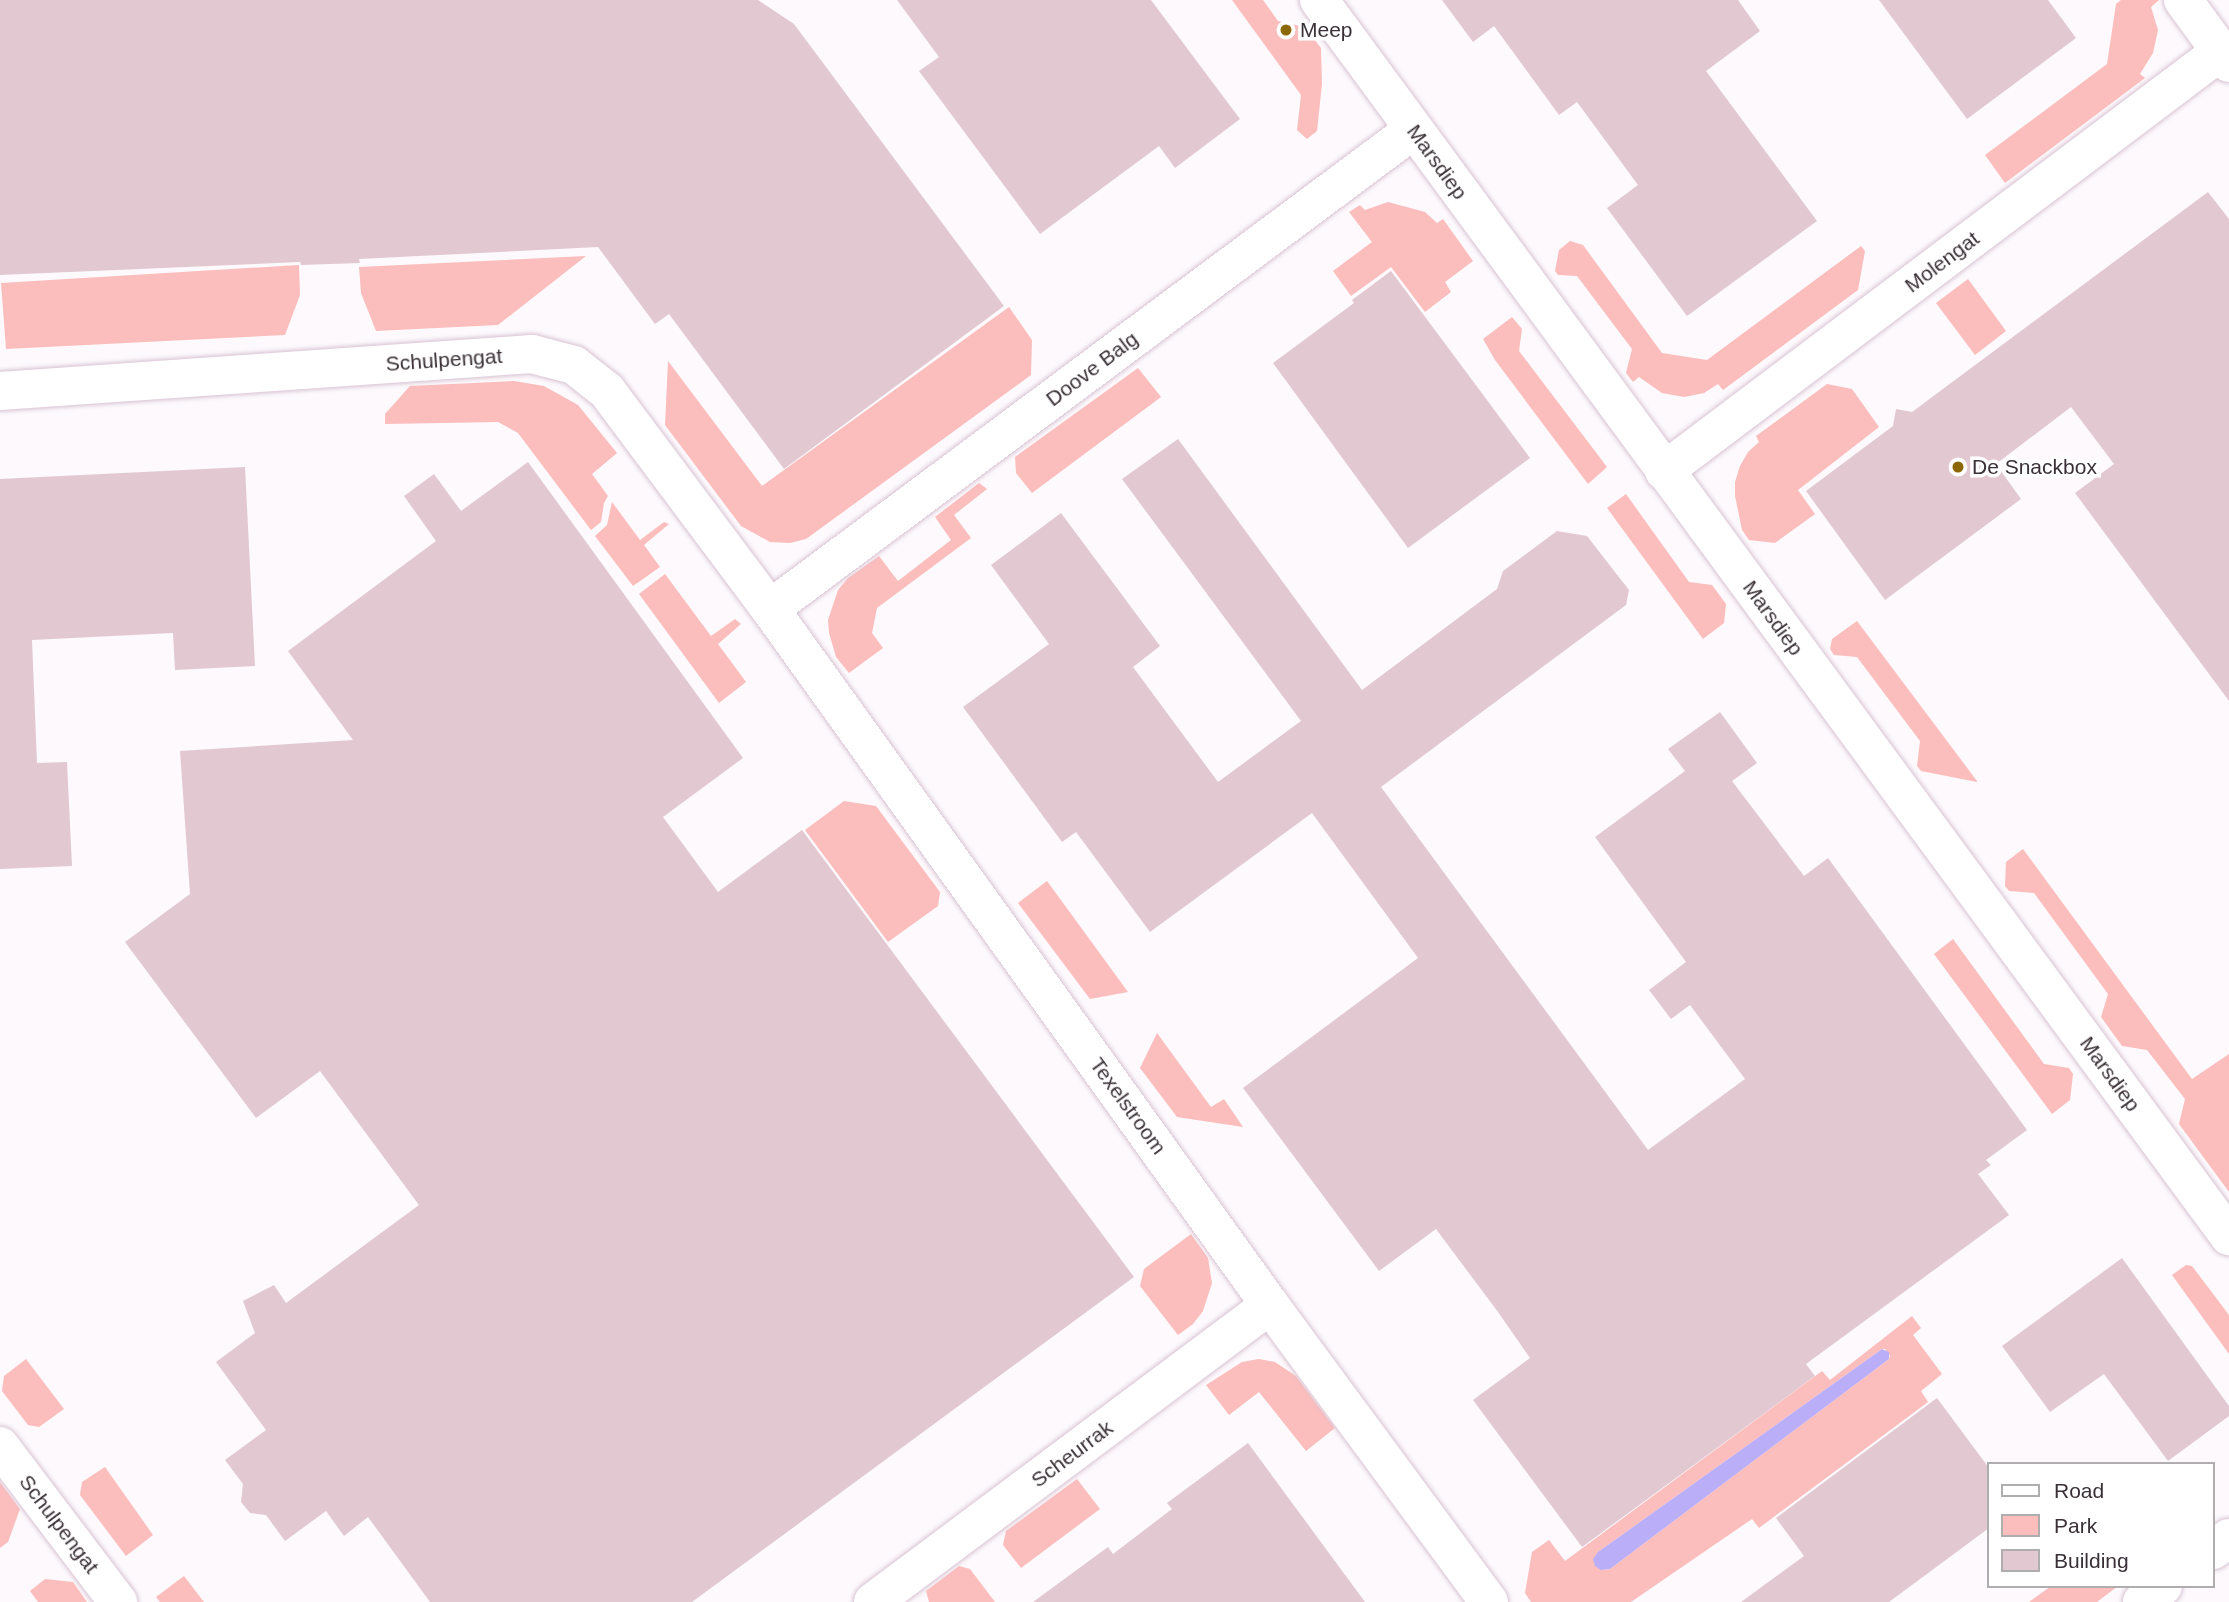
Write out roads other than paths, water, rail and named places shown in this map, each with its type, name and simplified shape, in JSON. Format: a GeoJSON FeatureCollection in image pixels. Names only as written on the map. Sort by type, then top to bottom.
{"type":"FeatureCollection","features":[{"type":"Feature","properties":{"kind":"street","name":"Marsdiep"},"geometry":{"type":"LineString","coordinates":[[1319,0],[2229,1236]]}},
{"type":"Feature","properties":{"kind":"street"},"geometry":{"type":"LineString","coordinates":[[2183,0],[2225,57]]}},
{"type":"Feature","properties":{"kind":"street","name":"Molengat"},"geometry":{"type":"LineString","coordinates":[[1664,471],[2225,57]]}},
{"type":"Feature","properties":{"kind":"street","name":"Doove Balg"},"geometry":{"type":"LineString","coordinates":[[770,609],[1413,130]]}},
{"type":"Feature","properties":{"kind":"street","name":"Schulpengat"},"geometry":{"type":"LineString","coordinates":[[0,391],[532,354],[574,365],[607,391],[770,609]]}},
{"type":"Feature","properties":{"kind":"street","name":"Texelstroom"},"geometry":{"type":"LineString","coordinates":[[770,609],[1270,1305],[1489,1602]]}},
{"type":"Feature","properties":{"kind":"street","name":"Scheurrak"},"geometry":{"type":"LineString","coordinates":[[873,1602],[1270,1305]]}},
{"type":"Feature","properties":{"kind":"street","name":"Schulpengat"},"geometry":{"type":"LineString","coordinates":[[0,1446],[118,1602]]}},
{"type":"Feature","properties":{"kind":"street"},"geometry":{"type":"LineString","coordinates":[[2142,1602],[2160,1588]]}},
{"type":"Feature","properties":{"kind":"place","name":"Meep"},"geometry":{"type":"Point","coordinates":[1286,30]}},
{"type":"Feature","properties":{"kind":"place","name":"De Snackbox"},"geometry":{"type":"Point","coordinates":[1958,467]}}]}
